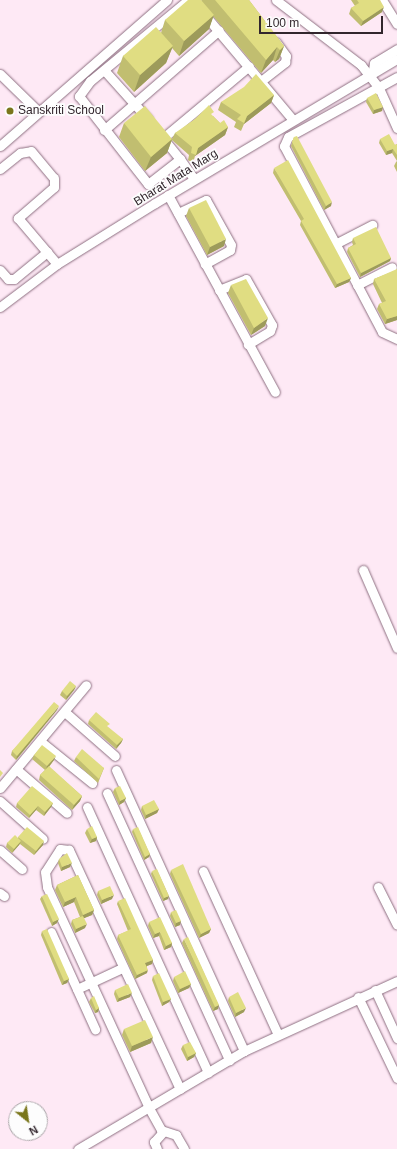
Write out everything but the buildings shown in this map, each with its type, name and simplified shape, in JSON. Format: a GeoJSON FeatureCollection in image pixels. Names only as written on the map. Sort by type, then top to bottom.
{"type":"FeatureCollection","features":[{"type":"Feature","properties":{"kind":"street"},"geometry":{"type":"LineString","coordinates":[[0,146],[168,0]]}},
{"type":"Feature","properties":{"kind":"street"},"geometry":{"type":"LineString","coordinates":[[180,159],[148,184],[104,130],[79,96],[104,70],[188,0]]}},
{"type":"Feature","properties":{"kind":"street"},"geometry":{"type":"LineString","coordinates":[[192,0],[219,30],[293,120]]}},
{"type":"Feature","properties":{"kind":"street"},"geometry":{"type":"LineString","coordinates":[[278,0],[371,71],[397,128]]}},
{"type":"Feature","properties":{"kind":"street"},"geometry":{"type":"LineString","coordinates":[[382,0],[397,24]]}},
{"type":"Feature","properties":{"kind":"street"},"geometry":{"type":"LineString","coordinates":[[104,130],[219,30]]}},
{"type":"Feature","properties":{"kind":"street"},"geometry":{"type":"LineString","coordinates":[[261,81],[285,62],[286,56],[271,36]]}},
{"type":"Feature","properties":{"kind":"street"},"geometry":{"type":"LineString","coordinates":[[371,71],[374,63],[397,49]]}},
{"type":"Feature","properties":{"kind":"street"},"geometry":{"type":"LineString","coordinates":[[371,71],[397,59]]}},
{"type":"Feature","properties":{"kind":"street"},"geometry":{"type":"LineString","coordinates":[[163,138],[249,66]]}},
{"type":"Feature","properties":{"kind":"street"},"geometry":{"type":"LineString","coordinates":[[104,70],[135,104],[180,159],[194,179]]}},
{"type":"Feature","properties":{"kind":"street","name":"Bharat Mata Marg"},"geometry":{"type":"LineString","coordinates":[[0,307],[57,264],[371,71]]}},
{"type":"Feature","properties":{"kind":"street"},"geometry":{"type":"LineString","coordinates":[[0,74],[39,112]]}},
{"type":"Feature","properties":{"kind":"street"},"geometry":{"type":"LineString","coordinates":[[397,77],[288,137],[284,146],[382,332],[397,339]]}},
{"type":"Feature","properties":{"kind":"street"},"geometry":{"type":"LineString","coordinates":[[0,169],[20,153],[31,151],[54,178],[54,187],[18,218],[57,264]]}},
{"type":"Feature","properties":{"kind":"street"},"geometry":{"type":"LineString","coordinates":[[168,195],[275,392]]}},
{"type":"Feature","properties":{"kind":"street"},"geometry":{"type":"LineString","coordinates":[[178,213],[206,200],[231,245],[230,250],[205,264]]}},
{"type":"Feature","properties":{"kind":"street"},"geometry":{"type":"LineString","coordinates":[[335,244],[372,225]]}},
{"type":"Feature","properties":{"kind":"street"},"geometry":{"type":"LineString","coordinates":[[0,270],[8,280],[14,279],[47,252]]}},
{"type":"Feature","properties":{"kind":"street"},"geometry":{"type":"LineString","coordinates":[[357,285],[392,267]]}},
{"type":"Feature","properties":{"kind":"street"},"geometry":{"type":"LineString","coordinates":[[219,290],[246,278],[272,325],[270,331],[248,344]]}},
{"type":"Feature","properties":{"kind":"street"},"geometry":{"type":"LineString","coordinates":[[363,570],[397,648]]}},
{"type":"Feature","properties":{"kind":"street"},"geometry":{"type":"LineString","coordinates":[[0,788],[66,713],[86,685]]}},
{"type":"Feature","properties":{"kind":"street"},"geometry":{"type":"LineString","coordinates":[[66,713],[115,756]]}},
{"type":"Feature","properties":{"kind":"street"},"geometry":{"type":"LineString","coordinates":[[40,741],[92,783]]}},
{"type":"Feature","properties":{"kind":"street"},"geometry":{"type":"LineString","coordinates":[[16,769],[67,813]]}},
{"type":"Feature","properties":{"kind":"street"},"geometry":{"type":"LineString","coordinates":[[116,770],[244,1051]]}},
{"type":"Feature","properties":{"kind":"street"},"geometry":{"type":"LineString","coordinates":[[107,793],[229,1060]]}},
{"type":"Feature","properties":{"kind":"street"},"geometry":{"type":"LineString","coordinates":[[0,801],[43,839]]}},
{"type":"Feature","properties":{"kind":"street"},"geometry":{"type":"LineString","coordinates":[[87,807],[208,1073]]}},
{"type":"Feature","properties":{"kind":"street"},"geometry":{"type":"LineString","coordinates":[[180,1089],[122,968],[69,850],[60,849],[45,872],[45,881],[90,983],[149,1108],[163,1132],[176,1135],[184,1149]]}},
{"type":"Feature","properties":{"kind":"street"},"geometry":{"type":"LineString","coordinates":[[0,850],[22,869]]}},
{"type":"Feature","properties":{"kind":"street"},"geometry":{"type":"LineString","coordinates":[[203,871],[278,1035]]}},
{"type":"Feature","properties":{"kind":"street"},"geometry":{"type":"LineString","coordinates":[[378,887],[397,925]]}},
{"type":"Feature","properties":{"kind":"street"},"geometry":{"type":"LineString","coordinates":[[51,932],[95,1029]]}},
{"type":"Feature","properties":{"kind":"street"},"geometry":{"type":"LineString","coordinates":[[77,989],[122,968]]}},
{"type":"Feature","properties":{"kind":"street"},"geometry":{"type":"LineString","coordinates":[[78,1149],[244,1051],[397,981]]}},
{"type":"Feature","properties":{"kind":"street"},"geometry":{"type":"LineString","coordinates":[[375,990],[397,1038]]}},
{"type":"Feature","properties":{"kind":"street"},"geometry":{"type":"LineString","coordinates":[[358,998],[397,1078]]}},
{"type":"Feature","properties":{"kind":"street"},"geometry":{"type":"LineString","coordinates":[[157,1149],[154,1142],[163,1132]]}},
{"type":"Feature","properties":{"kind":"place","name":"Sanskriti School"},"geometry":{"type":"Point","coordinates":[10,111]}}]}
